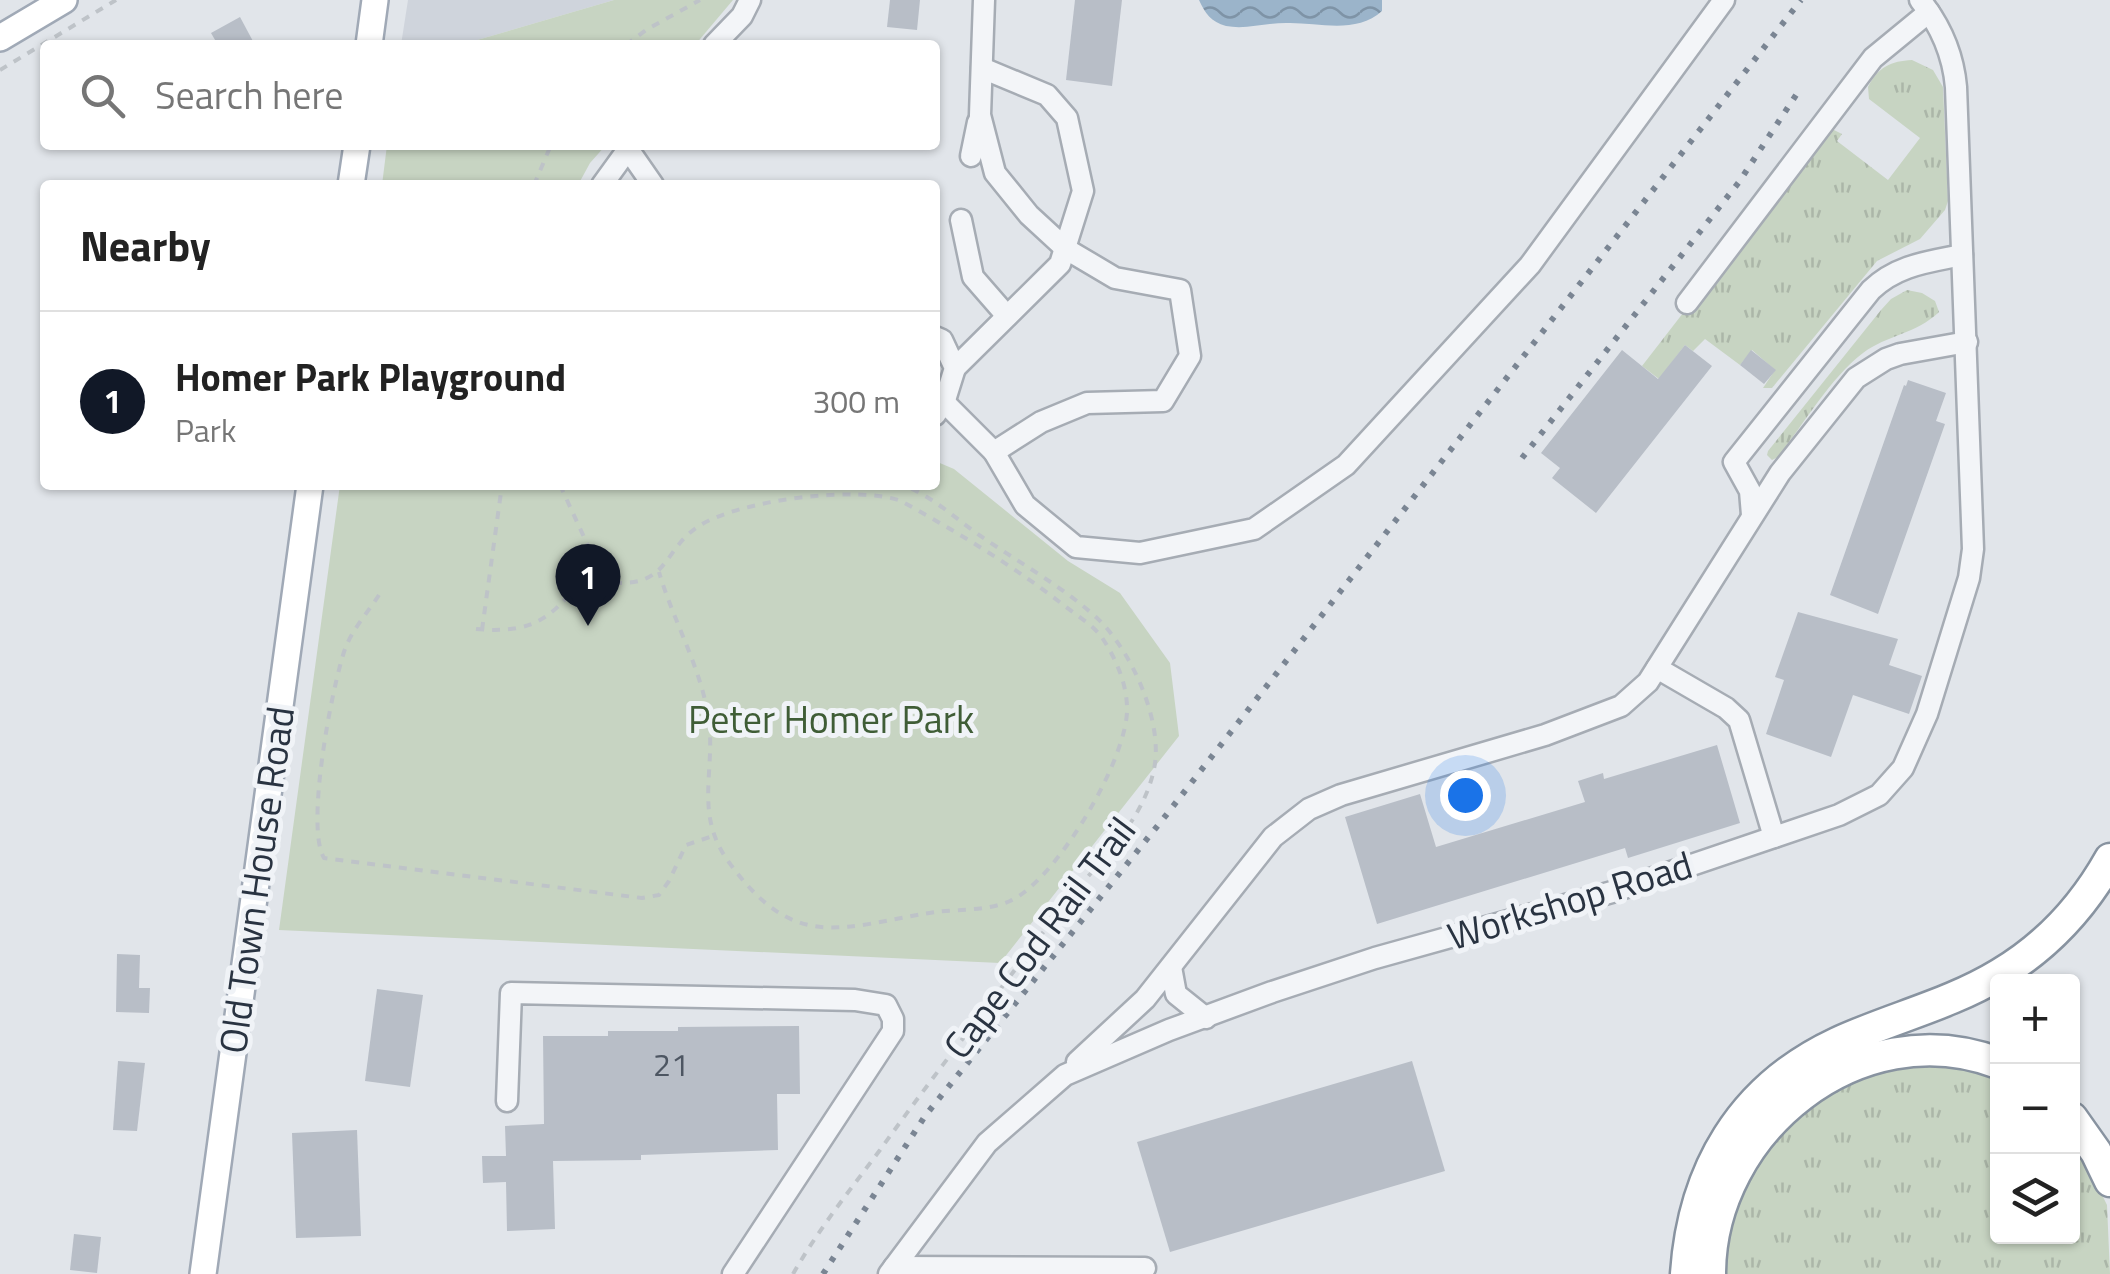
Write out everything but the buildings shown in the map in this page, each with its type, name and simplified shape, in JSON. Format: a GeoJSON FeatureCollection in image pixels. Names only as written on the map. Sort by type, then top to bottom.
{"type":"FeatureCollection","features":[{"type":"Feature","properties":{"kind":"highway"},"geometry":{"type":"LineString","coordinates":[[1686,1274],[1691,1227],[1710,1166],[1734,1126],[1771,1087],[1837,1043],[1956,996],[2020,961],[2074,912],[2110,859]]}},
{"type":"Feature","properties":{"kind":"highway"},"geometry":{"type":"LineString","coordinates":[[1710,1274],[1717,1218],[1735,1172],[1763,1130],[1801,1095],[1849,1066],[1896,1052],[1943,1050],[1990,1061]]}},
{"type":"Feature","properties":{"kind":"highway"},"geometry":{"type":"LineString","coordinates":[[2080,1129],[2110,1181]]}},
{"type":"Feature","properties":{"kind":"main road"},"geometry":{"type":"LineString","coordinates":[[0,38],[64,0]]}},
{"type":"Feature","properties":{"kind":"main road"},"geometry":{"type":"LineString","coordinates":[[370,40],[375,0]]}},
{"type":"Feature","properties":{"kind":"main road"},"geometry":{"type":"LineString","coordinates":[[352,180],[355,150]]}},
{"type":"Feature","properties":{"kind":"main road","name":"Old Town House Road"},"geometry":{"type":"LineString","coordinates":[[202,1274],[309,490]]}},
{"type":"Feature","properties":{"kind":"lane"},"geometry":{"type":"LineString","coordinates":[[719,40],[742,16],[750,0]]}},
{"type":"Feature","properties":{"kind":"lane"},"geometry":{"type":"LineString","coordinates":[[971,156],[980,115],[984,0]]}},
{"type":"Feature","properties":{"kind":"lane"},"geometry":{"type":"LineString","coordinates":[[940,405],[994,452],[1025,504],[1076,547],[1140,553],[1254,529],[1346,465],[1530,265],[1724,0]]}},
{"type":"Feature","properties":{"kind":"lane"},"geometry":{"type":"LineString","coordinates":[[1687,303],[1873,58],[1925,6]]}},
{"type":"Feature","properties":{"kind":"lane","name":"Workshop Road"},"geometry":{"type":"LineString","coordinates":[[891,1270],[987,1143],[1065,1075],[1169,1030],[1272,992],[1375,958],[1612,892],[1851,810],[1878,795],[1902,768],[1927,714],[1970,578],[1973,549],[1954,72],[1943,35],[1925,6]]}},
{"type":"Feature","properties":{"kind":"lane"},"geometry":{"type":"LineString","coordinates":[[940,399],[955,368],[1060,264],[1082,191],[1068,118],[1047,95],[982,68]]}},
{"type":"Feature","properties":{"kind":"lane"},"geometry":{"type":"LineString","coordinates":[[980,115],[994,173],[1029,216],[1066,249],[1115,278],[1180,290],[1190,356],[1163,401],[1087,403],[1042,422],[994,452]]}},
{"type":"Feature","properties":{"kind":"lane"},"geometry":{"type":"LineString","coordinates":[[606,180],[627,150]]}},
{"type":"Feature","properties":{"kind":"lane"},"geometry":{"type":"LineString","coordinates":[[631,150],[651,180]]}},
{"type":"Feature","properties":{"kind":"lane"},"geometry":{"type":"LineString","coordinates":[[961,220],[973,277],[1007,316]]}},
{"type":"Feature","properties":{"kind":"lane"},"geometry":{"type":"LineString","coordinates":[[1752,515],[1750,491],[1734,462],[1871,290],[1907,266],[1962,255]]}},
{"type":"Feature","properties":{"kind":"lane"},"geometry":{"type":"LineString","coordinates":[[940,339],[955,368]]}},
{"type":"Feature","properties":{"kind":"lane"},"geometry":{"type":"LineString","coordinates":[[1065,1075],[1127,1019],[1273,836],[1308,808],[1545,734],[1621,706],[1648,682],[1780,473],[1856,378],[1900,354],[1967,342]]}},
{"type":"Feature","properties":{"kind":"lane"},"geometry":{"type":"LineString","coordinates":[[1657,668],[1726,708],[1739,720],[1774,836]]}},
{"type":"Feature","properties":{"kind":"lane"},"geometry":{"type":"LineString","coordinates":[[1171,967],[1176,994],[1206,1018]]}},
{"type":"Feature","properties":{"kind":"lane"},"geometry":{"type":"LineString","coordinates":[[506,1100],[511,993],[855,1000],[886,1005],[893,1019],[893,1031],[732,1274]]}},
{"type":"Feature","properties":{"kind":"lane"},"geometry":{"type":"LineString","coordinates":[[891,1270],[1144,1268]]}},
{"type":"Feature","properties":{"kind":"path"},"geometry":{"type":"LineString","coordinates":[[50,40],[116,0]]}},
{"type":"Feature","properties":{"kind":"path"},"geometry":{"type":"LineString","coordinates":[[633,40],[700,0]]}},
{"type":"Feature","properties":{"kind":"path"},"geometry":{"type":"LineString","coordinates":[[0,70],[40,46]]}},
{"type":"Feature","properties":{"kind":"path"},"geometry":{"type":"LineString","coordinates":[[536,180],[549,150]]}},
{"type":"Feature","properties":{"kind":"path"},"geometry":{"type":"LineString","coordinates":[[501,490],[479,629],[511,632],[553,614],[596,564]]}},
{"type":"Feature","properties":{"kind":"path"},"geometry":{"type":"LineString","coordinates":[[562,490],[596,564],[616,583],[640,582],[659,572],[696,527],[742,507],[821,496],[886,495],[966,538],[1038,585],[1098,632],[1124,685],[1126,721],[1116,760],[1082,822],[1052,863],[1010,902],[849,929],[809,926],[777,912],[730,864],[712,836],[708,807],[708,717],[701,686],[664,595],[659,572]]}},
{"type":"Feature","properties":{"kind":"path","name":"Cape Cod Rail Trail"},"geometry":{"type":"LineString","coordinates":[[793,1274],[920,1095],[1129,826],[1144,801],[1155,768],[1154,724],[1145,694],[1100,621],[1057,586],[914,490]]}},
{"type":"Feature","properties":{"kind":"path"},"geometry":{"type":"LineString","coordinates":[[379,596],[346,644],[328,707],[318,823],[318,848],[324,858],[642,898],[658,895],[669,882],[686,845],[712,836]]}},
{"type":"Feature","properties":{"kind":"shaded area"},"geometry":{"type":"Polygon","coordinates":[[[408,0],[614,0],[477,40],[402,40],[408,0]]]}},
{"type":"Feature","properties":{"kind":"green space"},"geometry":{"type":"Polygon","coordinates":[[[614,0],[733,0],[699,40],[477,40],[614,0]]]}},
{"type":"Feature","properties":{"kind":"green space"},"geometry":{"type":"Polygon","coordinates":[[[1912,60],[1933,70],[1943,87],[1948,201],[1920,239],[1877,261],[1772,388],[1763,388],[1775,370],[1752,350],[1740,365],[1705,339],[1693,351],[1685,345],[1659,379],[1642,366],[1830,128],[1842,134],[1837,141],[1888,180],[1920,138],[1869,99],[1868,87],[1886,66],[1912,60]]]}},
{"type":"Feature","properties":{"kind":"green space"},"geometry":{"type":"Polygon","coordinates":[[[386,150],[602,150],[581,180],[383,180],[386,150]]]}},
{"type":"Feature","properties":{"kind":"green space"},"geometry":{"type":"Polygon","coordinates":[[[1907,290],[1935,301],[1939,312],[1921,325],[1872,347],[1851,363],[1772,460],[1768,451],[1881,310],[1907,290]]]}},
{"type":"Feature","properties":{"kind":"green space","name":"Peter Homer Park"},"geometry":{"type":"Polygon","coordinates":[[[940,463],[954,469],[1068,561],[1120,593],[1170,663],[1179,736],[1000,963],[279,930],[339,490],[940,490],[940,463]]]}},
{"type":"Feature","properties":{"kind":"green space"},"geometry":{"type":"Polygon","coordinates":[[[1954,1063],[1990,1076],[1990,1244],[2080,1244],[2080,1150],[2107,1205],[2110,1274],[1723,1274],[1724,1239],[1763,1147],[1843,1080],[1896,1065],[1954,1063]]]}},
{"type":"Feature","properties":{"kind":"water"},"geometry":{"type":"Polygon","coordinates":[[[1199,0],[1382,0],[1382,11],[1350,25],[1282,23],[1234,27],[1212,19],[1199,0]]]}},
{"type":"Feature","properties":{"kind":"railway"},"geometry":{"type":"LineString","coordinates":[[823,1274],[925,1116],[1167,814],[1801,0]]}},
{"type":"Feature","properties":{"kind":"railway"},"geometry":{"type":"LineString","coordinates":[[1522,458],[1739,182],[1798,92]]}},
{"type":"Feature","properties":{"kind":"place","name":"Homer Park Playground"},"geometry":{"type":"Point","coordinates":[588,626]}}]}
